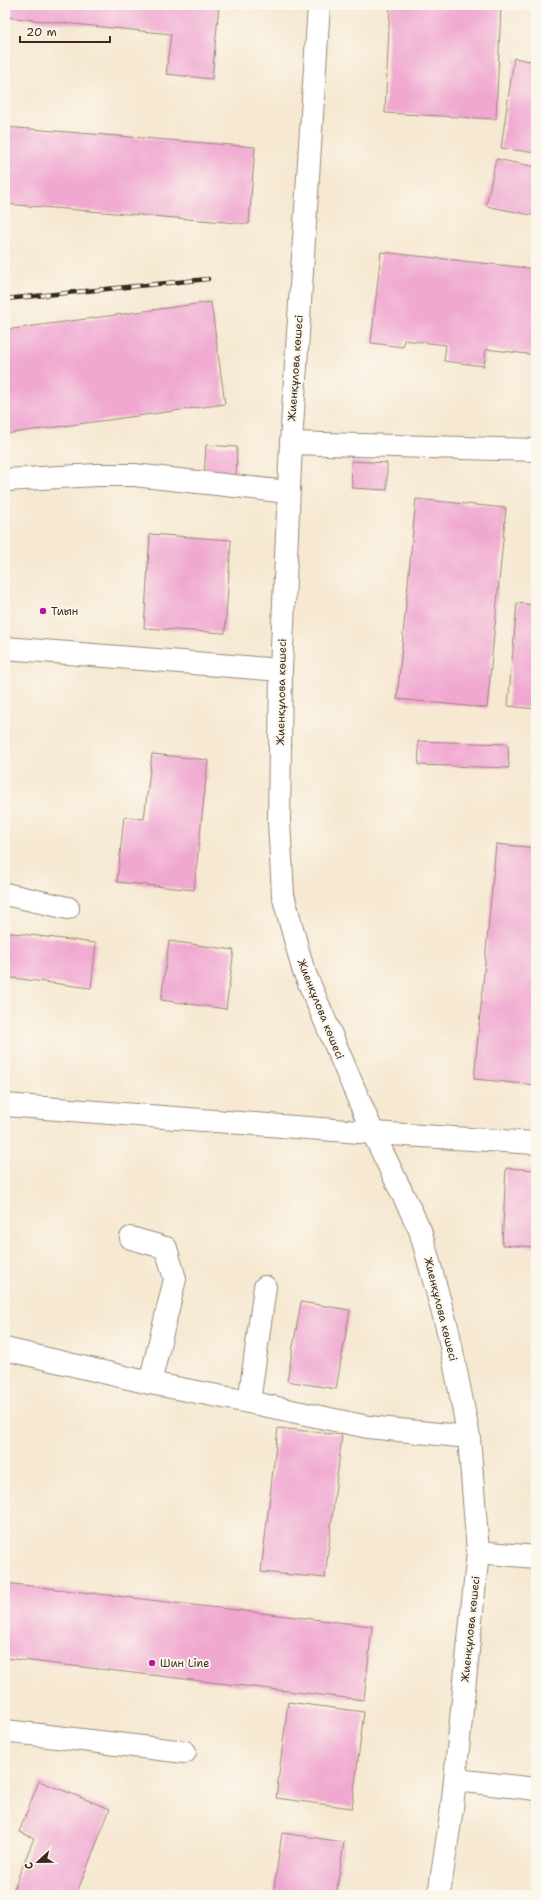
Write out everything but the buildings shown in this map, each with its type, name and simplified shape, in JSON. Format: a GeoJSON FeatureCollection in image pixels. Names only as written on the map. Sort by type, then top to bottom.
{"type":"FeatureCollection","features":[{"type":"Feature","properties":{"kind":"street","name":"Жиенқұлова көшесі"},"geometry":{"type":"LineString","coordinates":[[319,5],[288,492],[281,670],[279,821],[282,895],[303,968],[373,1132],[420,1230],[448,1331],[469,1437],[478,1552],[456,1780],[439,1895]]}},
{"type":"Feature","properties":{"kind":"street"},"geometry":{"type":"LineString","coordinates":[[291,443],[536,450]]}},
{"type":"Feature","properties":{"kind":"street"},"geometry":{"type":"LineString","coordinates":[[5,480],[97,475],[134,475],[288,492]]}},
{"type":"Feature","properties":{"kind":"street"},"geometry":{"type":"LineString","coordinates":[[5,648],[281,670]]}},
{"type":"Feature","properties":{"kind":"street"},"geometry":{"type":"LineString","coordinates":[[5,894],[68,908]]}},
{"type":"Feature","properties":{"kind":"street"},"geometry":{"type":"LineString","coordinates":[[5,1104],[536,1143]]}},
{"type":"Feature","properties":{"kind":"street"},"geometry":{"type":"LineString","coordinates":[[131,1238],[166,1248],[175,1279],[150,1383]]}},
{"type":"Feature","properties":{"kind":"street"},"geometry":{"type":"LineString","coordinates":[[249,1402],[265,1287]]}},
{"type":"Feature","properties":{"kind":"street"},"geometry":{"type":"LineString","coordinates":[[5,1348],[150,1383],[249,1402],[368,1428],[469,1437]]}},
{"type":"Feature","properties":{"kind":"street"},"geometry":{"type":"LineString","coordinates":[[478,1552],[536,1557]]}},
{"type":"Feature","properties":{"kind":"street"},"geometry":{"type":"LineString","coordinates":[[5,1731],[185,1752]]}},
{"type":"Feature","properties":{"kind":"street"},"geometry":{"type":"LineString","coordinates":[[456,1780],[536,1789]]}},
{"type":"Feature","properties":{"kind":"railway"},"geometry":{"type":"LineString","coordinates":[[5,299],[208,279]]}},
{"type":"Feature","properties":{"kind":"place","name":"Тиын"},"geometry":{"type":"Point","coordinates":[43,611]}},
{"type":"Feature","properties":{"kind":"place","name":"Шин Line"},"geometry":{"type":"Point","coordinates":[152,1663]}}]}
